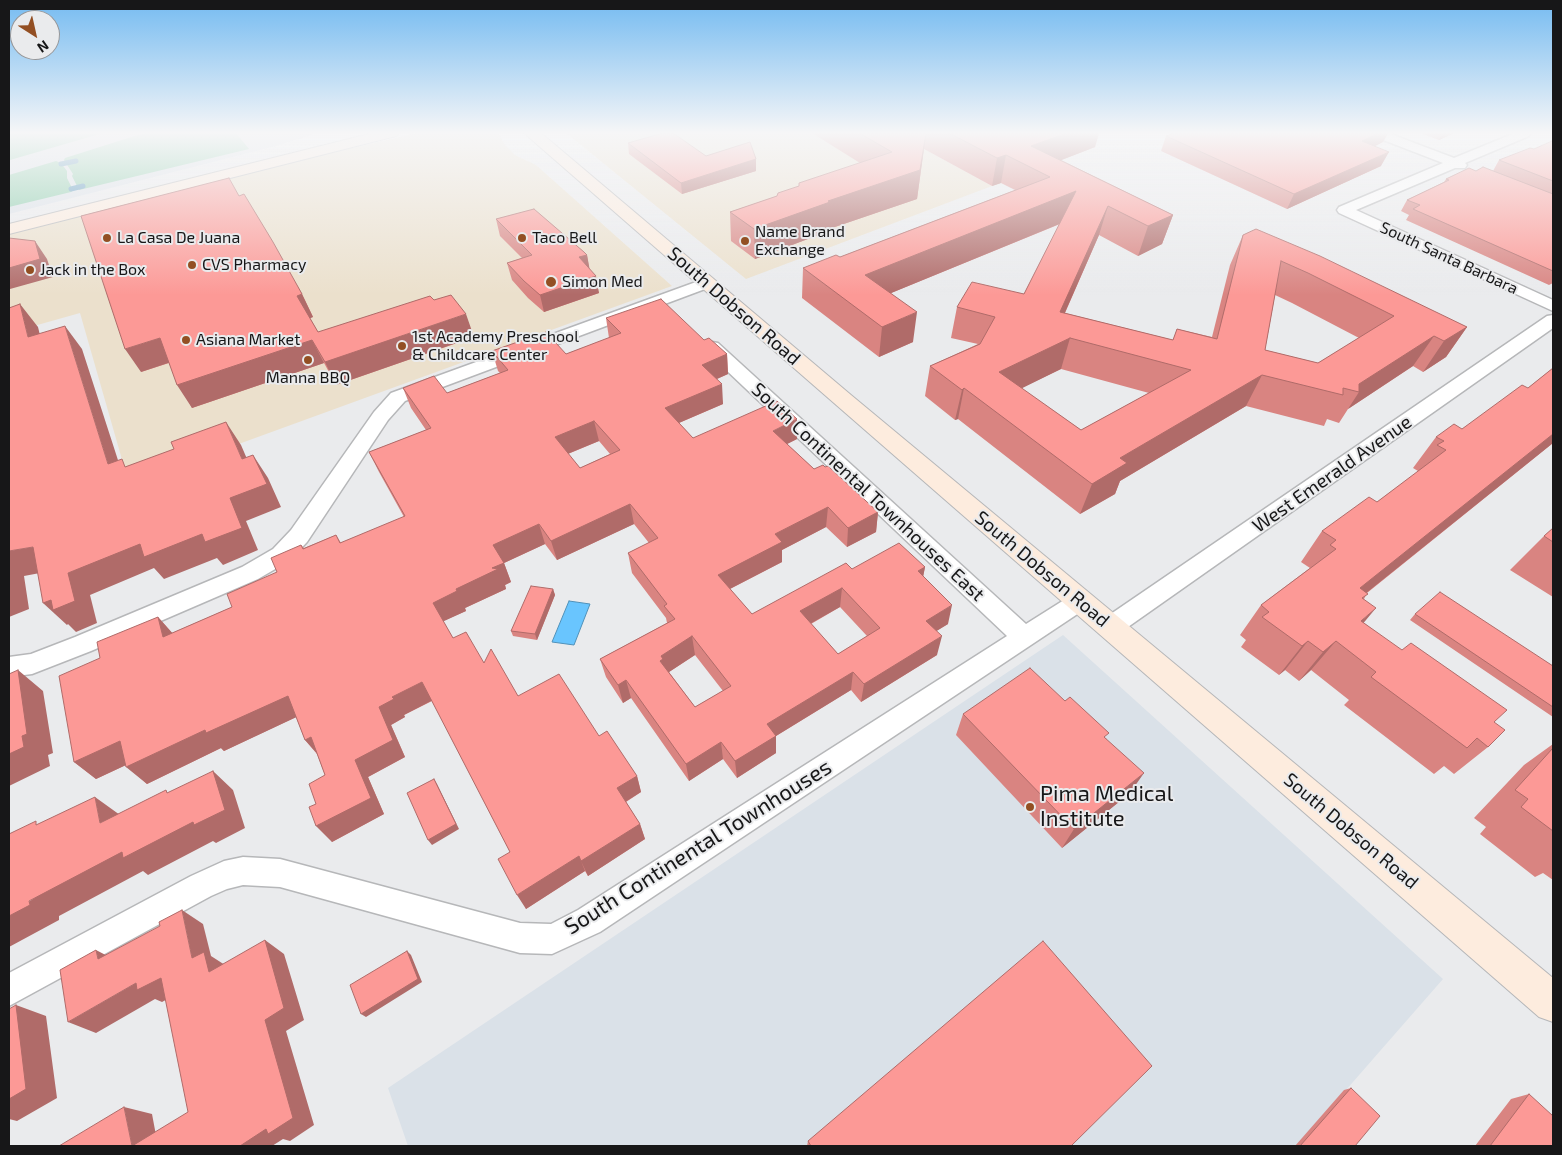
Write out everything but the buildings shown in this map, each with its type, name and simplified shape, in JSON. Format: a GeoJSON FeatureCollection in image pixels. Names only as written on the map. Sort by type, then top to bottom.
{"type":"FeatureCollection","features":[{"type":"Feature","properties":{"kind":"main road"},"geometry":{"type":"LineString","coordinates":[[9,217],[129,187]]}},
{"type":"Feature","properties":{"kind":"main road"},"geometry":{"type":"LineString","coordinates":[[78,212],[82,207],[95,202],[150,187]]}},
{"type":"Feature","properties":{"kind":"main road"},"geometry":{"type":"LineString","coordinates":[[9,229],[177,187]]}},
{"type":"Feature","properties":{"kind":"main road","name":"South Dobson Road"},"geometry":{"type":"LineString","coordinates":[[595,187],[1110,627],[1553,1002]]}},
{"type":"Feature","properties":{"kind":"street","name":"South Santa Barbara"},"geometry":{"type":"LineString","coordinates":[[1397,187],[1344,210],[1553,306]]}},
{"type":"Feature","properties":{"kind":"street"},"geometry":{"type":"LineString","coordinates":[[9,667],[32,664],[83,644],[233,581],[281,556],[299,536],[381,416],[398,397],[708,283]]}},
{"type":"Feature","properties":{"kind":"street","name":"West Emerald Avenue"},"geometry":{"type":"LineString","coordinates":[[1110,627],[1553,320]]}},
{"type":"Feature","properties":{"kind":"street","name":"South Continental Townhouses East"},"geometry":{"type":"LineString","coordinates":[[712,347],[1024,637]]}},
{"type":"Feature","properties":{"kind":"street","name":"South Continental Townhouses"},"geometry":{"type":"LineString","coordinates":[[9,990],[200,886],[224,875],[243,872],[280,873],[520,938],[552,939],[589,921],[1080,601]]}},
{"type":"Feature","properties":{"kind":"shaded area"},"geometry":{"type":"Polygon","coordinates":[[[9,187],[115,187],[9,214],[9,187]]]}},
{"type":"Feature","properties":{"kind":"shaded area"},"geometry":{"type":"Polygon","coordinates":[[[191,187],[561,187],[672,286],[129,484],[80,313],[9,333],[9,233],[191,187]]]}},
{"type":"Feature","properties":{"kind":"shaded area"},"geometry":{"type":"Polygon","coordinates":[[[632,187],[990,187],[746,279],[632,187]]]}},
{"type":"Feature","properties":{"kind":"shaded area","name":"Pima Medical Institute"},"geometry":{"type":"Polygon","coordinates":[[[1063,635],[1443,979],[1297,1146],[408,1146],[388,1088],[1063,635]]]}},
{"type":"Feature","properties":{"kind":"green space"},"geometry":{"type":"Polygon","coordinates":[[[9,187],[71,187],[73,190],[71,192],[9,207],[9,187]]]}},
{"type":"Feature","properties":{"kind":"green space"},"geometry":{"type":"Polygon","coordinates":[[[77,187],[92,187],[79,190],[77,187]]]}},
{"type":"Feature","properties":{"kind":"water"},"geometry":{"type":"Polygon","coordinates":[[[569,601],[590,604],[574,645],[552,642],[569,601]]]}},
{"type":"Feature","properties":{"kind":"waterway"},"geometry":{"type":"LineString","coordinates":[[71,189],[79,187]]}},
{"type":"Feature","properties":{"kind":"place","name":"La Casa De Juana"},"geometry":{"type":"Point","coordinates":[107,238]}},
{"type":"Feature","properties":{"kind":"place","name":"Taco Bell"},"geometry":{"type":"Point","coordinates":[522,238]}},
{"type":"Feature","properties":{"kind":"place","name":"Name Brand Exchange"},"geometry":{"type":"Point","coordinates":[745,241]}},
{"type":"Feature","properties":{"kind":"place","name":"CVS Pharmacy"},"geometry":{"type":"Point","coordinates":[192,265]}},
{"type":"Feature","properties":{"kind":"place","name":"Jack in the Box"},"geometry":{"type":"Point","coordinates":[30,270]}},
{"type":"Feature","properties":{"kind":"place","name":"Simon Med"},"geometry":{"type":"Point","coordinates":[551,282]}},
{"type":"Feature","properties":{"kind":"place","name":"Asiana Market"},"geometry":{"type":"Point","coordinates":[186,340]}},
{"type":"Feature","properties":{"kind":"place","name":"1st Academy Preschool & Childcare Center"},"geometry":{"type":"Point","coordinates":[402,346]}},
{"type":"Feature","properties":{"kind":"place","name":"Manna BBQ"},"geometry":{"type":"Point","coordinates":[308,360]}},
{"type":"Feature","properties":{"kind":"place","name":"Pima Medical Institute"},"geometry":{"type":"Point","coordinates":[1030,807]}}]}
